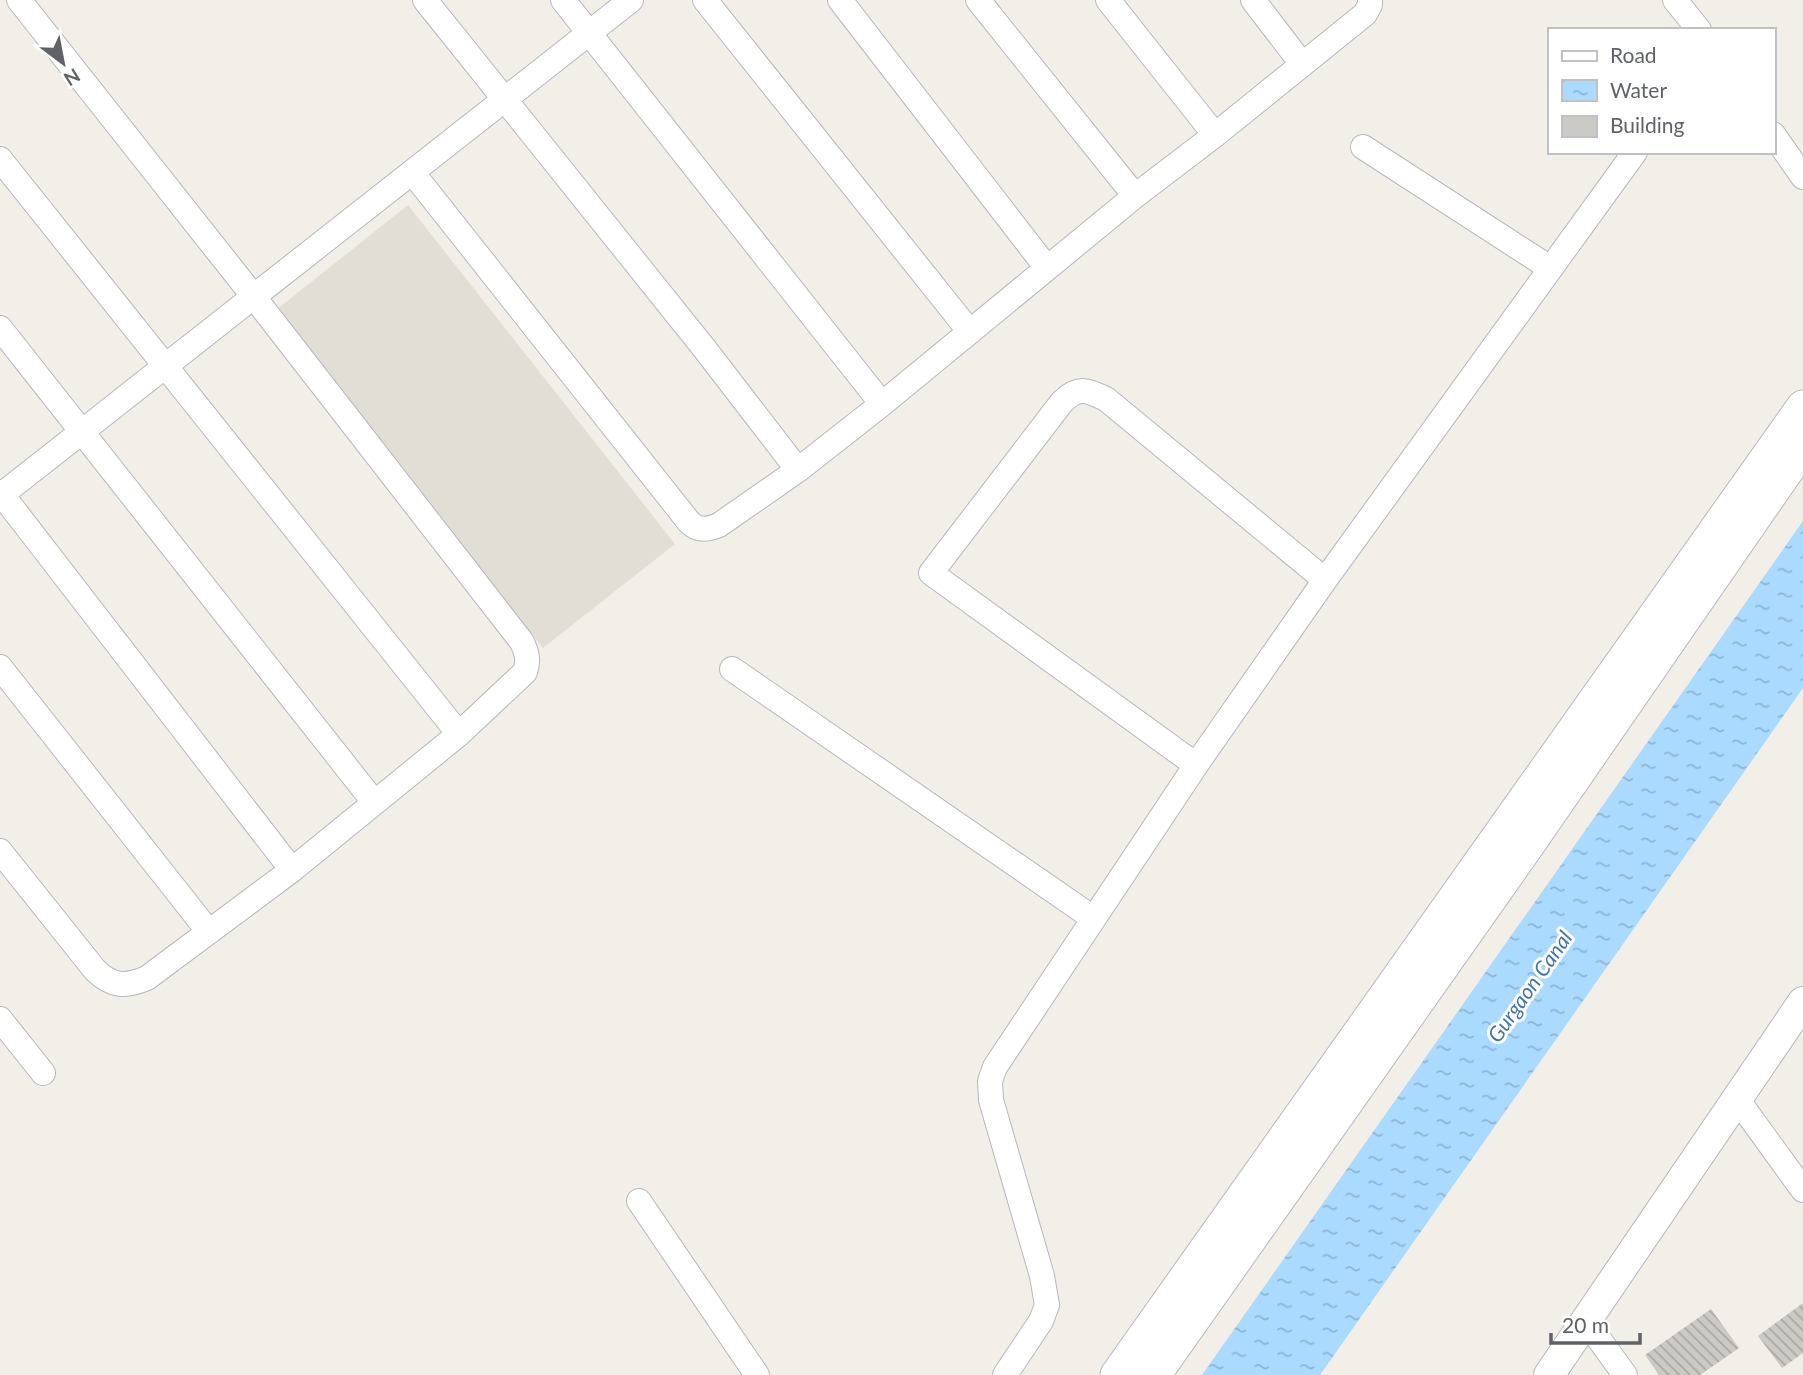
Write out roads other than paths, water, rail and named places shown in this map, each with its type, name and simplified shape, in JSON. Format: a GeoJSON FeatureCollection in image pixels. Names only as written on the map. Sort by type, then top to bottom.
{"type":"FeatureCollection","features":[{"type":"Feature","properties":{"kind":"main road"},"geometry":{"type":"LineString","coordinates":[[1117,1375],[1803,407]]}},
{"type":"Feature","properties":{"kind":"main road"},"geometry":{"type":"LineString","coordinates":[[1154,1375],[1525,849],[1803,447]]}},
{"type":"Feature","properties":{"kind":"street"},"geometry":{"type":"LineString","coordinates":[[0,851],[95,971],[113,983],[135,983],[147,978],[292,870],[458,734],[525,671],[528,662],[522,642],[19,0]]}},
{"type":"Feature","properties":{"kind":"street"},"geometry":{"type":"LineString","coordinates":[[425,0],[704,348],[798,470]]}},
{"type":"Feature","properties":{"kind":"street"},"geometry":{"type":"LineString","coordinates":[[563,0],[882,404]]}},
{"type":"Feature","properties":{"kind":"street"},"geometry":{"type":"LineString","coordinates":[[292,870],[1,494],[631,0]]}},
{"type":"Feature","properties":{"kind":"street"},"geometry":{"type":"LineString","coordinates":[[705,0],[971,332]]}},
{"type":"Feature","properties":{"kind":"street"},"geometry":{"type":"LineString","coordinates":[[840,0],[1047,268]]}},
{"type":"Feature","properties":{"kind":"street"},"geometry":{"type":"LineString","coordinates":[[978,0],[1135,195]]}},
{"type":"Feature","properties":{"kind":"street"},"geometry":{"type":"LineString","coordinates":[[1108,0],[1215,135]]}},
{"type":"Feature","properties":{"kind":"street"},"geometry":{"type":"LineString","coordinates":[[1253,0],[1302,64]]}},
{"type":"Feature","properties":{"kind":"street"},"geometry":{"type":"LineString","coordinates":[[412,172],[695,528],[702,530],[719,525],[798,470],[882,404],[1135,195],[1215,135],[1365,14],[1370,0]]}},
{"type":"Feature","properties":{"kind":"street"},"geometry":{"type":"LineString","coordinates":[[1675,0],[1697,28]]}},
{"type":"Feature","properties":{"kind":"street"},"geometry":{"type":"LineString","coordinates":[[1775,137],[1803,177]]}},
{"type":"Feature","properties":{"kind":"street"},"geometry":{"type":"LineString","coordinates":[[1363,147],[1550,268]]}},
{"type":"Feature","properties":{"kind":"street"},"geometry":{"type":"LineString","coordinates":[[1005,1375],[1041,1321],[1047,1305],[1042,1276],[991,1100],[990,1081],[995,1067],[1196,765],[1325,580],[1634,154]]}},
{"type":"Feature","properties":{"kind":"street"},"geometry":{"type":"LineString","coordinates":[[0,159],[458,734]]}},
{"type":"Feature","properties":{"kind":"street"},"geometry":{"type":"LineString","coordinates":[[0,328],[374,802]]}},
{"type":"Feature","properties":{"kind":"street"},"geometry":{"type":"LineString","coordinates":[[1196,765],[932,573],[1062,402],[1071,393],[1081,390],[1107,400],[1325,580]]}},
{"type":"Feature","properties":{"kind":"street"},"geometry":{"type":"LineString","coordinates":[[0,667],[209,932]]}},
{"type":"Feature","properties":{"kind":"street"},"geometry":{"type":"LineString","coordinates":[[732,669],[1093,918]]}},
{"type":"Feature","properties":{"kind":"street"},"geometry":{"type":"LineString","coordinates":[[1549,1375],[1803,1002]]}},
{"type":"Feature","properties":{"kind":"street"},"geometry":{"type":"LineString","coordinates":[[0,1019],[43,1073]]}},
{"type":"Feature","properties":{"kind":"street"},"geometry":{"type":"LineString","coordinates":[[1737,1099],[1803,1190]]}},
{"type":"Feature","properties":{"kind":"street"},"geometry":{"type":"LineString","coordinates":[[639,1201],[757,1375]]}},
{"type":"Feature","properties":{"kind":"street"},"geometry":{"type":"LineString","coordinates":[[1586,1321],[1625,1375]]}},
{"type":"Feature","properties":{"kind":"water","name":"Gurgaon Canal"},"geometry":{"type":"Polygon","coordinates":[[[1803,521],[1803,688],[1320,1375],[1202,1375],[1803,521]]]}}]}
